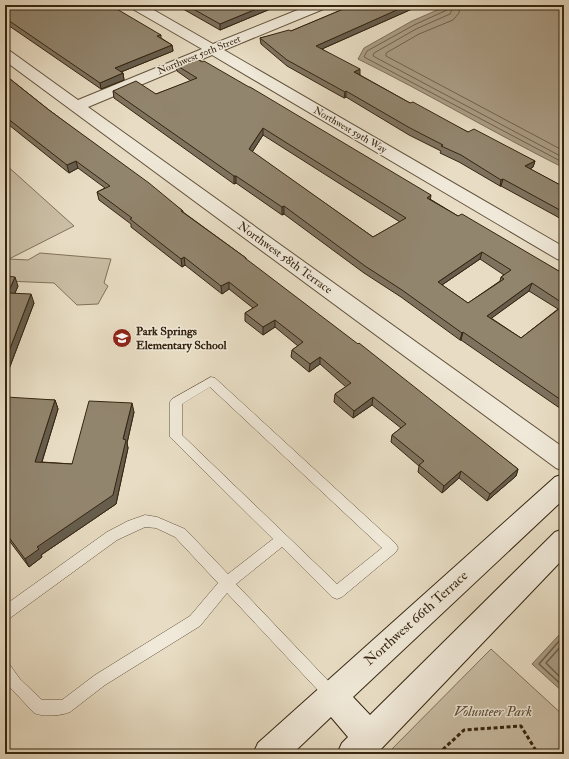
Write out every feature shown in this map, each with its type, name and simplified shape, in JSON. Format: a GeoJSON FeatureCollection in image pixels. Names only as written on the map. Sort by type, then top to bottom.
{"type":"FeatureCollection","features":[{"type":"Feature","properties":{"kind":"street","name":"Northwest 59th Way"},"geometry":{"type":"LineString","coordinates":[[136,5],[564,255]]}},
{"type":"Feature","properties":{"kind":"street","name":"Northwest 50th Street"},"geometry":{"type":"LineString","coordinates":[[76,106],[322,5]]}},
{"type":"Feature","properties":{"kind":"street","name":"Northwest 58th Terrace"},"geometry":{"type":"LineString","coordinates":[[5,54],[564,461]]}},
{"type":"Feature","properties":{"kind":"street","name":"Northwest 66th Terrace"},"geometry":{"type":"LineString","coordinates":[[269,754],[564,484]]}},
{"type":"Feature","properties":{"kind":"street"},"geometry":{"type":"LineString","coordinates":[[332,696],[361,746],[564,540]]}},
{"type":"Feature","properties":{"kind":"lane"},"geometry":{"type":"LineString","coordinates":[[211,380],[391,548],[337,594],[282,539],[176,437],[176,402],[211,380]]}},
{"type":"Feature","properties":{"kind":"lane"},"geometry":{"type":"LineString","coordinates":[[5,613],[112,536],[133,524],[145,521],[158,523],[180,533],[332,696]]}},
{"type":"Feature","properties":{"kind":"lane"},"geometry":{"type":"LineString","coordinates":[[5,670],[15,684],[39,708],[65,707],[100,680],[195,621],[227,583],[282,539]]}},
{"type":"Feature","properties":{"kind":"path"},"geometry":{"type":"LineString","coordinates":[[438,754],[464,730],[521,726],[538,754]]}},
{"type":"Feature","properties":{"kind":"green space"},"geometry":{"type":"Polygon","coordinates":[[[5,164],[74,226],[9,259],[28,260],[40,253],[111,259],[104,283],[108,286],[98,304],[77,305],[54,283],[5,281],[5,164]]]}},
{"type":"Feature","properties":{"kind":"green space","name":"Volunteer Park"},"geometry":{"type":"Polygon","coordinates":[[[491,649],[564,716],[564,754],[387,754],[491,649]]]}},
{"type":"Feature","properties":{"kind":"water"},"geometry":{"type":"Polygon","coordinates":[[[449,5],[564,5],[564,168],[358,59],[364,48],[412,21],[449,5]]]}},
{"type":"Feature","properties":{"kind":"water"},"geometry":{"type":"Polygon","coordinates":[[[560,634],[564,637],[564,693],[532,664],[560,634]]]}},
{"type":"Feature","properties":{"kind":"building"},"geometry":{"type":"Polygon","coordinates":[[[5,5],[110,5],[161,35],[157,36],[172,45],[115,68],[123,73],[100,83],[5,18],[5,5]]]}},
{"type":"Feature","properties":{"kind":"building"},"geometry":{"type":"Polygon","coordinates":[[[186,5],[266,5],[220,24],[186,5]]]}},
{"type":"Feature","properties":{"kind":"building"},"geometry":{"type":"Polygon","coordinates":[[[353,5],[408,5],[316,46],[360,69],[354,72],[410,103],[413,102],[468,132],[474,129],[535,161],[525,166],[564,187],[564,213],[503,179],[501,180],[461,155],[441,146],[443,145],[287,60],[260,38],[289,30],[291,31],[353,5]]]}},
{"type":"Feature","properties":{"kind":"building"},"geometry":{"type":"Polygon","coordinates":[[[194,57],[202,62],[204,61],[431,195],[427,198],[458,216],[462,214],[564,274],[564,304],[532,283],[487,316],[521,338],[564,305],[564,402],[365,266],[284,206],[282,207],[234,176],[113,91],[136,81],[156,94],[197,78],[176,65],[194,57]],[[263,128],[249,149],[373,237],[406,218],[263,128]],[[482,252],[438,282],[468,303],[504,279],[501,277],[511,270],[482,252]]]}},
{"type":"Feature","properties":{"kind":"building"},"geometry":{"type":"Polygon","coordinates":[[[5,75],[49,110],[149,183],[183,211],[181,211],[246,258],[358,344],[359,343],[518,469],[490,494],[461,471],[444,486],[419,465],[424,461],[392,435],[406,424],[373,397],[354,411],[335,394],[351,383],[320,357],[310,364],[292,350],[303,342],[275,320],[263,327],[245,313],[258,305],[229,282],[221,286],[184,257],[181,259],[130,219],[132,218],[97,192],[110,186],[76,161],[67,165],[7,118],[5,118],[5,75]]]}},
{"type":"Feature","properties":{"kind":"building"},"geometry":{"type":"Polygon","coordinates":[[[5,276],[15,277],[8,293],[31,294],[6,359],[5,359],[5,276]]]}},
{"type":"Feature","properties":{"kind":"building"},"geometry":{"type":"Polygon","coordinates":[[[6,397],[55,400],[35,462],[72,464],[89,401],[132,403],[123,439],[126,440],[113,495],[37,547],[39,549],[25,559],[5,532],[6,397]]]}},
{"type":"Feature","properties":{"kind":"place","name":"Park Springs Elementary School"},"geometry":{"type":"Point","coordinates":[122,338]}}]}
